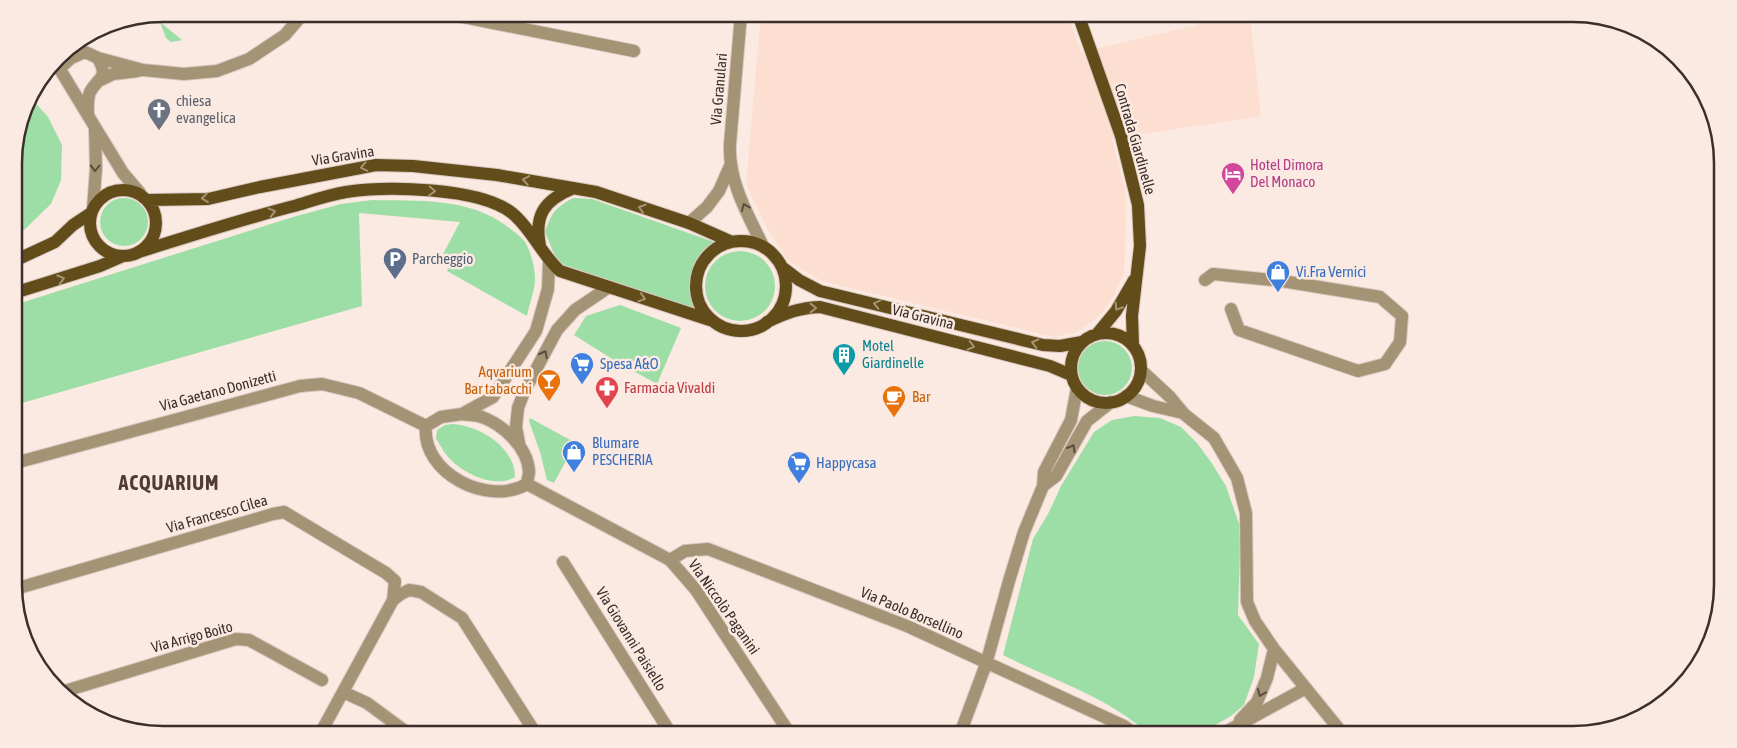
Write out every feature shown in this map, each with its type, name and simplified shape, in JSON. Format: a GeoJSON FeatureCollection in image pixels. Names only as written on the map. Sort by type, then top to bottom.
{"type":"FeatureCollection","features":[{"type":"Feature","properties":{"kind":"main road","name":"Contrada Giardinelle"},"geometry":{"type":"LineString","coordinates":[[1081,23],[1120,136],[1138,204],[1140,246],[1132,316],[1133,345]]}},
{"type":"Feature","properties":{"kind":"main road","name":"Via Gravina"},"geometry":{"type":"LineString","coordinates":[[144,197],[208,199],[376,165],[412,166],[497,175],[596,192],[689,223],[732,242]]}},
{"type":"Feature","properties":{"kind":"main road"},"geometry":{"type":"LineString","coordinates":[[540,249],[537,231],[540,215],[550,202],[561,193],[574,188]]}},
{"type":"Feature","properties":{"kind":"main road"},"geometry":{"type":"LineString","coordinates":[[142,250],[346,192],[401,189],[457,193],[493,202],[512,213],[524,226],[549,261],[560,271],[713,321],[723,327],[734,330],[757,328],[767,322],[778,311],[784,297],[786,282],[782,267],[774,255],[763,246],[753,242],[732,242],[719,247],[707,256],[700,268],[696,282],[697,297],[703,310],[713,321]]}},
{"type":"Feature","properties":{"kind":"main road"},"geometry":{"type":"LineString","coordinates":[[23,257],[55,242],[92,211],[104,195],[115,190],[128,190],[144,197],[155,212],[157,223],[155,234],[150,243],[133,255],[113,254],[98,244],[92,235],[90,224],[92,211]]}},
{"type":"Feature","properties":{"kind":"main road"},"geometry":{"type":"LineString","coordinates":[[23,290],[100,266],[123,256]]}},
{"type":"Feature","properties":{"kind":"main road","name":"Via Gravina"},"geometry":{"type":"LineString","coordinates":[[782,267],[799,280],[820,291],[1043,345],[1060,346],[1082,342]]}},
{"type":"Feature","properties":{"kind":"main road","name":"Contrada Giardinelle"},"geometry":{"type":"LineString","coordinates":[[1097,334],[1116,311],[1136,278]]}},
{"type":"Feature","properties":{"kind":"main road","name":"Via Gravina"},"geometry":{"type":"LineString","coordinates":[[767,322],[802,308],[820,307],[1050,366],[1072,375]]}},
{"type":"Feature","properties":{"kind":"main road"},"geometry":{"type":"LineString","coordinates":[[1097,334],[1116,334],[1125,339],[1133,345],[1140,361],[1141,370],[1134,389],[1126,396],[1111,402],[1092,400],[1084,395],[1077,388],[1072,375],[1072,357],[1082,342],[1097,334]]}},
{"type":"Feature","properties":{"kind":"street"},"geometry":{"type":"LineString","coordinates":[[81,50],[98,58],[143,70],[184,74],[217,71],[249,59],[285,35],[295,23]]}},
{"type":"Feature","properties":{"kind":"street"},"geometry":{"type":"LineString","coordinates":[[494,23],[634,50]]}},
{"type":"Feature","properties":{"kind":"street","name":"Via Granulari"},"geometry":{"type":"LineString","coordinates":[[730,166],[730,144],[740,23]]}},
{"type":"Feature","properties":{"kind":"street"},"geometry":{"type":"LineString","coordinates":[[66,61],[85,52]]}},
{"type":"Feature","properties":{"kind":"street"},"geometry":{"type":"LineString","coordinates":[[88,116],[89,94],[101,80],[104,73],[98,58]]}},
{"type":"Feature","properties":{"kind":"street"},"geometry":{"type":"LineString","coordinates":[[59,68],[95,129],[124,173],[144,197]]}},
{"type":"Feature","properties":{"kind":"street"},"geometry":{"type":"LineString","coordinates":[[101,80],[113,74],[143,70]]}},
{"type":"Feature","properties":{"kind":"street"},"geometry":{"type":"LineString","coordinates":[[92,211],[96,169],[95,129]]}},
{"type":"Feature","properties":{"kind":"street"},"geometry":{"type":"LineString","coordinates":[[689,223],[707,208],[719,191],[730,166]]}},
{"type":"Feature","properties":{"kind":"street"},"geometry":{"type":"LineString","coordinates":[[730,166],[744,206],[763,246]]}},
{"type":"Feature","properties":{"kind":"street"},"geometry":{"type":"LineString","coordinates":[[462,414],[493,397],[536,332],[548,289],[549,261]]}},
{"type":"Feature","properties":{"kind":"street"},"geometry":{"type":"LineString","coordinates":[[1205,280],[1213,274],[1256,278],[1380,297],[1402,316],[1400,342],[1384,364],[1358,371],[1239,330],[1231,309]]}},
{"type":"Feature","properties":{"kind":"street"},"geometry":{"type":"LineString","coordinates":[[520,448],[503,428],[480,416],[462,414],[441,417],[426,426],[425,435],[428,449],[435,461],[447,473],[458,480],[475,488],[506,492],[527,484],[529,472],[520,448],[516,427],[518,408],[524,392],[557,330],[575,310],[609,287]]}},
{"type":"Feature","properties":{"kind":"street"},"geometry":{"type":"LineString","coordinates":[[1141,370],[1170,397],[1184,414],[1214,438],[1236,478],[1246,513],[1247,602],[1255,621],[1274,649],[1336,725]]}},
{"type":"Feature","properties":{"kind":"street","name":"Via Gaetano Donizetti"},"geometry":{"type":"LineString","coordinates":[[23,460],[300,386],[322,384],[359,393],[426,426]]}},
{"type":"Feature","properties":{"kind":"street"},"geometry":{"type":"LineString","coordinates":[[963,725],[986,664],[1024,532],[1043,486],[1044,472],[1071,420],[1077,388]]}},
{"type":"Feature","properties":{"kind":"street"},"geometry":{"type":"LineString","coordinates":[[1126,396],[1153,406],[1184,414]]}},
{"type":"Feature","properties":{"kind":"street"},"geometry":{"type":"LineString","coordinates":[[1153,406],[1170,397]]}},
{"type":"Feature","properties":{"kind":"street"},"geometry":{"type":"LineString","coordinates":[[1043,486],[1056,476],[1087,421],[1111,402]]}},
{"type":"Feature","properties":{"kind":"street","name":"Via Niccolò Paganini"},"geometry":{"type":"LineString","coordinates":[[527,484],[670,560],[696,590],[784,726]]}},
{"type":"Feature","properties":{"kind":"street","name":"Via Francesco Cilea"},"geometry":{"type":"LineString","coordinates":[[23,586],[284,512],[391,576],[395,582],[393,600]]}},
{"type":"Feature","properties":{"kind":"street","name":"Via Paolo Borsellino"},"geometry":{"type":"LineString","coordinates":[[670,560],[685,551],[708,549],[907,626],[1122,725]]}},
{"type":"Feature","properties":{"kind":"street","name":"Via Giovanni Paisiello"},"geometry":{"type":"LineString","coordinates":[[563,562],[666,726]]}},
{"type":"Feature","properties":{"kind":"street"},"geometry":{"type":"LineString","coordinates":[[324,726],[393,600],[409,590],[421,592],[462,618],[531,726]]}},
{"type":"Feature","properties":{"kind":"street","name":"Via Arrigo Boito"},"geometry":{"type":"LineString","coordinates":[[70,689],[236,639],[249,640],[322,680]]}},
{"type":"Feature","properties":{"kind":"street"},"geometry":{"type":"LineString","coordinates":[[1233,725],[1257,702],[1267,678],[1274,649]]}},
{"type":"Feature","properties":{"kind":"street"},"geometry":{"type":"LineString","coordinates":[[1238,725],[1306,688]]}},
{"type":"Feature","properties":{"kind":"street"},"geometry":{"type":"LineString","coordinates":[[343,692],[368,703],[398,726]]}},
{"type":"Feature","properties":{"kind":"shaded area"},"geometry":{"type":"Polygon","coordinates":[[[760,23],[1071,23],[1081,52],[1198,25],[1198,23],[1251,23],[1261,116],[1112,139],[1125,189],[1124,273],[1112,300],[1100,315],[1077,332],[1054,337],[821,281],[788,261],[767,228],[746,184],[760,23]]]}},
{"type":"Feature","properties":{"kind":"green space"},"geometry":{"type":"Polygon","coordinates":[[[160,23],[183,40],[171,42],[166,38],[160,23]]]}},
{"type":"Feature","properties":{"kind":"green space"},"geometry":{"type":"Polygon","coordinates":[[[36,103],[48,117],[62,145],[61,180],[51,204],[24,230],[23,154],[27,127],[36,103]]]}},
{"type":"Feature","properties":{"kind":"green space"},"geometry":{"type":"Polygon","coordinates":[[[124,198],[133,200],[141,205],[146,213],[148,222],[146,231],[141,239],[133,244],[124,246],[115,244],[107,239],[102,231],[100,222],[102,213],[107,205],[115,200],[124,198]]]}},
{"type":"Feature","properties":{"kind":"green space"},"geometry":{"type":"Polygon","coordinates":[[[573,198],[592,199],[714,242],[699,257],[692,271],[690,288],[694,309],[562,264],[554,254],[545,232],[555,211],[573,198]]]}},
{"type":"Feature","properties":{"kind":"green space"},"geometry":{"type":"Polygon","coordinates":[[[372,200],[425,201],[477,210],[493,217],[519,236],[529,250],[535,274],[535,284],[527,316],[447,271],[453,259],[443,254],[460,222],[359,213],[362,306],[23,403],[23,302],[293,217],[341,204],[372,200]]]}},
{"type":"Feature","properties":{"kind":"green space"},"geometry":{"type":"Polygon","coordinates":[[[740,251],[753,254],[765,261],[772,273],[775,286],[772,299],[765,311],[753,318],[740,321],[727,318],[715,311],[708,299],[705,286],[708,273],[715,261],[727,254],[740,251]]]}},
{"type":"Feature","properties":{"kind":"green space"},"geometry":{"type":"Polygon","coordinates":[[[620,305],[681,328],[657,384],[574,335],[586,316],[620,305]]]}},
{"type":"Feature","properties":{"kind":"green space"},"geometry":{"type":"Polygon","coordinates":[[[1100,341],[1110,341],[1120,345],[1128,353],[1132,368],[1128,383],[1120,391],[1110,395],[1100,395],[1090,391],[1082,383],[1078,373],[1078,363],[1082,353],[1090,345],[1100,341]]]}},
{"type":"Feature","properties":{"kind":"green space"},"geometry":{"type":"Polygon","coordinates":[[[1134,416],[1160,418],[1181,427],[1197,443],[1226,486],[1239,524],[1238,615],[1259,644],[1254,677],[1244,705],[1231,716],[1215,725],[1138,725],[1097,699],[1003,655],[1033,539],[1049,512],[1061,486],[1094,432],[1112,420],[1134,416]]]}},
{"type":"Feature","properties":{"kind":"green space"},"geometry":{"type":"Polygon","coordinates":[[[530,418],[574,442],[574,446],[554,483],[547,480],[529,421],[530,418]]]}},
{"type":"Feature","properties":{"kind":"green space"},"geometry":{"type":"Polygon","coordinates":[[[453,424],[474,429],[494,440],[509,456],[515,477],[507,480],[490,481],[463,470],[456,465],[436,439],[437,430],[445,425],[453,424]]]}},
{"type":"Feature","properties":{"kind":"place","name":"chiesa evangelica"},"geometry":{"type":"Point","coordinates":[159,131]}},
{"type":"Feature","properties":{"kind":"place","name":"Hotel Dimora Del Monaco"},"geometry":{"type":"Point","coordinates":[1233,195]}},
{"type":"Feature","properties":{"kind":"place","name":"Parcheggio"},"geometry":{"type":"Point","coordinates":[395,280]}},
{"type":"Feature","properties":{"kind":"place","name":"Vi.Fra Vernici"},"geometry":{"type":"Point","coordinates":[1278,293]}},
{"type":"Feature","properties":{"kind":"place","name":"Motel Giardinelle"},"geometry":{"type":"Point","coordinates":[844,376]}},
{"type":"Feature","properties":{"kind":"place","name":"Spesa A&O"},"geometry":{"type":"Point","coordinates":[582,385]}},
{"type":"Feature","properties":{"kind":"place","name":"Aqvarium Bar tabacchi"},"geometry":{"type":"Point","coordinates":[549,402]}},
{"type":"Feature","properties":{"kind":"place","name":"Farmacia Vivaldi"},"geometry":{"type":"Point","coordinates":[607,409]}},
{"type":"Feature","properties":{"kind":"place","name":"Bar"},"geometry":{"type":"Point","coordinates":[894,418]}},
{"type":"Feature","properties":{"kind":"place","name":"Blumare PESCHERIA"},"geometry":{"type":"Point","coordinates":[574,473]}},
{"type":"Feature","properties":{"kind":"place","name":"Happycasa"},"geometry":{"type":"Point","coordinates":[799,484]}},
{"type":"Feature","properties":{"kind":"district","name":"ACQUARIUM"},"geometry":{"type":"Point","coordinates":[169,483]}}]}
